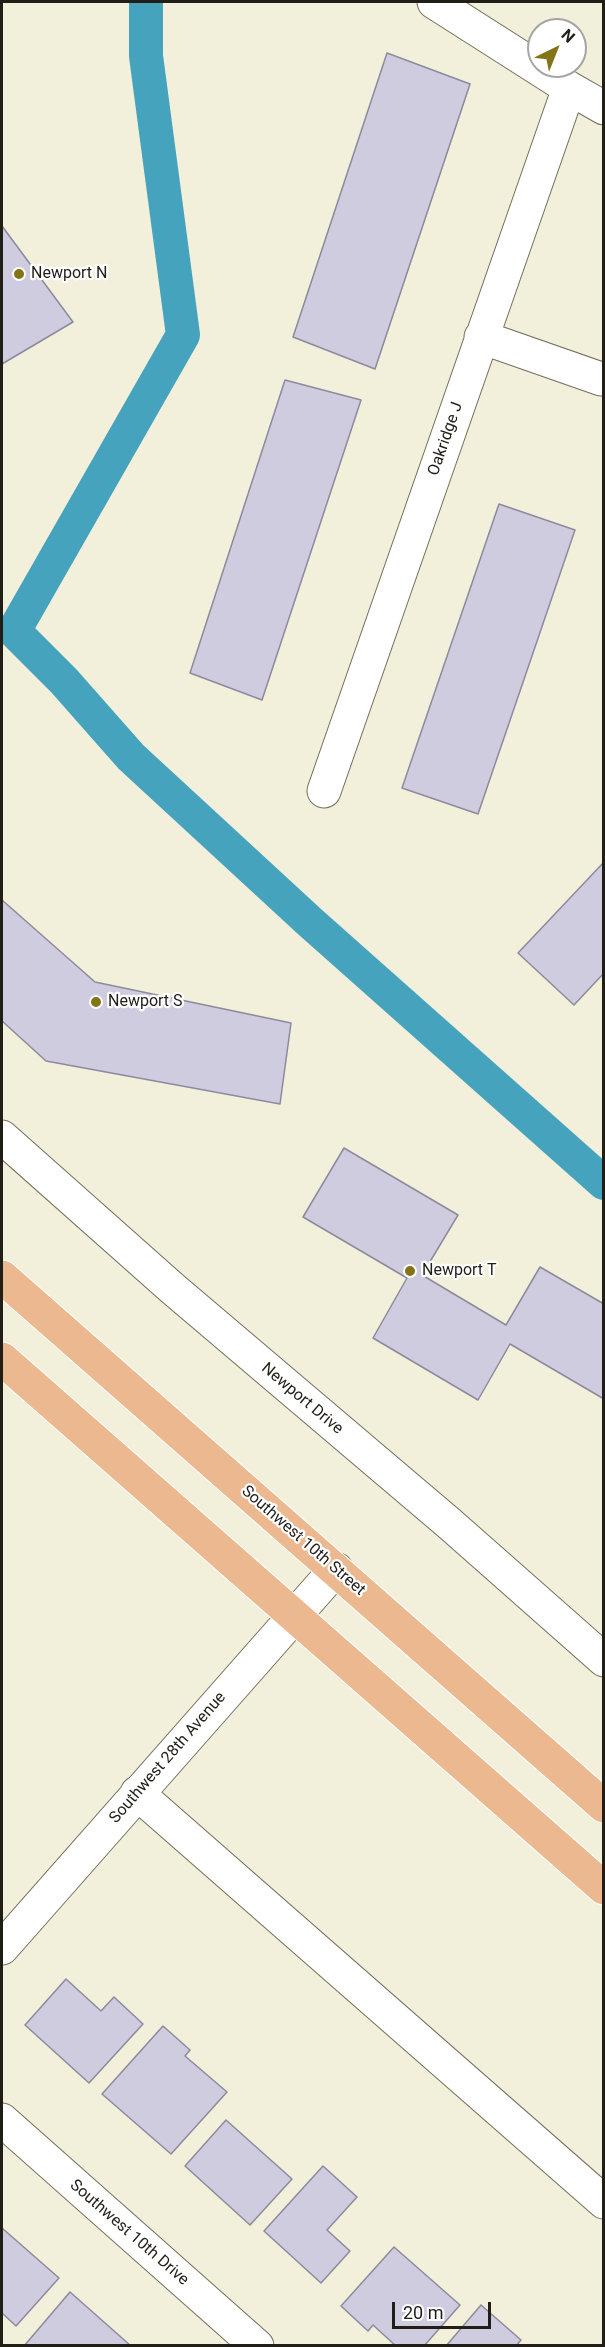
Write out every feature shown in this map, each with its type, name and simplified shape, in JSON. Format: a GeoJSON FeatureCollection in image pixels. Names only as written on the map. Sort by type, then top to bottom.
{"type":"FeatureCollection","features":[{"type":"Feature","properties":{"kind":"main road","name":"Southwest 10th Street"},"geometry":{"type":"LineString","coordinates":[[2,1277],[603,1806]]}},
{"type":"Feature","properties":{"kind":"main road"},"geometry":{"type":"LineString","coordinates":[[2,1359],[603,1888]]}},
{"type":"Feature","properties":{"kind":"street"},"geometry":{"type":"LineString","coordinates":[[434,2],[603,108]]}},
{"type":"Feature","properties":{"kind":"street","name":"Oakridge J"},"geometry":{"type":"LineString","coordinates":[[324,790],[569,88]]}},
{"type":"Feature","properties":{"kind":"street"},"geometry":{"type":"LineString","coordinates":[[481,337],[603,378]]}},
{"type":"Feature","properties":{"kind":"street","name":"Newport Drive"},"geometry":{"type":"LineString","coordinates":[[2,1137],[172,1288],[450,1524],[603,1660]]}},
{"type":"Feature","properties":{"kind":"street","name":"Southwest 28th Avenue"},"geometry":{"type":"LineString","coordinates":[[2,1948],[336,1569]]}},
{"type":"Feature","properties":{"kind":"street"},"geometry":{"type":"LineString","coordinates":[[137,1793],[603,2202]]}},
{"type":"Feature","properties":{"kind":"street","name":"Southwest 10th Drive"},"geometry":{"type":"LineString","coordinates":[[2,2121],[257,2346]]}},
{"type":"Feature","properties":{"kind":"building"},"geometry":{"type":"Polygon","coordinates":[[[387,53],[470,84],[375,369],[293,337],[387,53]]]}},
{"type":"Feature","properties":{"kind":"building","name":"Newport N"},"geometry":{"type":"Polygon","coordinates":[[[2,226],[73,322],[2,364],[2,226]]]}},
{"type":"Feature","properties":{"kind":"building"},"geometry":{"type":"Polygon","coordinates":[[[285,380],[361,400],[262,700],[190,673],[285,380]]]}},
{"type":"Feature","properties":{"kind":"building"},"geometry":{"type":"Polygon","coordinates":[[[499,504],[575,530],[478,814],[402,788],[499,504]]]}},
{"type":"Feature","properties":{"kind":"building"},"geometry":{"type":"Polygon","coordinates":[[[604,862],[604,973],[574,1005],[518,953],[604,862]]]}},
{"type":"Feature","properties":{"kind":"building","name":"Newport S"},"geometry":{"type":"Polygon","coordinates":[[[2,900],[95,982],[291,1023],[280,1104],[46,1061],[2,1021],[2,900]]]}},
{"type":"Feature","properties":{"kind":"building","name":"Newport T"},"geometry":{"type":"Polygon","coordinates":[[[344,1148],[458,1215],[422,1275],[506,1325],[540,1267],[604,1304],[604,1399],[510,1344],[478,1400],[373,1338],[407,1278],[303,1217],[344,1148]]]}},
{"type":"Feature","properties":{"kind":"building"},"geometry":{"type":"Polygon","coordinates":[[[66,1979],[101,2011],[114,1997],[143,2024],[89,2083],[25,2025],[66,1979]]]}},
{"type":"Feature","properties":{"kind":"building"},"geometry":{"type":"Polygon","coordinates":[[[163,2026],[190,2050],[185,2056],[227,2092],[171,2154],[102,2094],[163,2026]]]}},
{"type":"Feature","properties":{"kind":"building"},"geometry":{"type":"Polygon","coordinates":[[[226,2120],[292,2179],[250,2225],[185,2166],[226,2120]]]}},
{"type":"Feature","properties":{"kind":"building"},"geometry":{"type":"Polygon","coordinates":[[[323,2166],[357,2197],[327,2230],[350,2251],[321,2283],[264,2231],[323,2166]]]}},
{"type":"Feature","properties":{"kind":"building"},"geometry":{"type":"Polygon","coordinates":[[[2,2228],[59,2278],[16,2326],[2,2313],[2,2228]]]}},
{"type":"Feature","properties":{"kind":"building"},"geometry":{"type":"Polygon","coordinates":[[[394,2247],[460,2305],[424,2346],[396,2346],[373,2325],[368,2331],[341,2306],[394,2247]]]}},
{"type":"Feature","properties":{"kind":"building"},"geometry":{"type":"Polygon","coordinates":[[[70,2292],[131,2346],[24,2346],[70,2292]]]}},
{"type":"Feature","properties":{"kind":"building"},"geometry":{"type":"Polygon","coordinates":[[[481,2305],[521,2340],[516,2346],[446,2346],[481,2305]]]}},
{"type":"Feature","properties":{"kind":"waterway"},"geometry":{"type":"LineString","coordinates":[[146,2],[146,56],[183,335],[14,631],[64,681],[131,757],[310,922],[604,1183]]}},
{"type":"Feature","properties":{"kind":"place","name":"Newport N"},"geometry":{"type":"Point","coordinates":[19,274]}},
{"type":"Feature","properties":{"kind":"place","name":"Newport S"},"geometry":{"type":"Point","coordinates":[96,1002]}},
{"type":"Feature","properties":{"kind":"place","name":"Newport T"},"geometry":{"type":"Point","coordinates":[410,1271]}}]}
